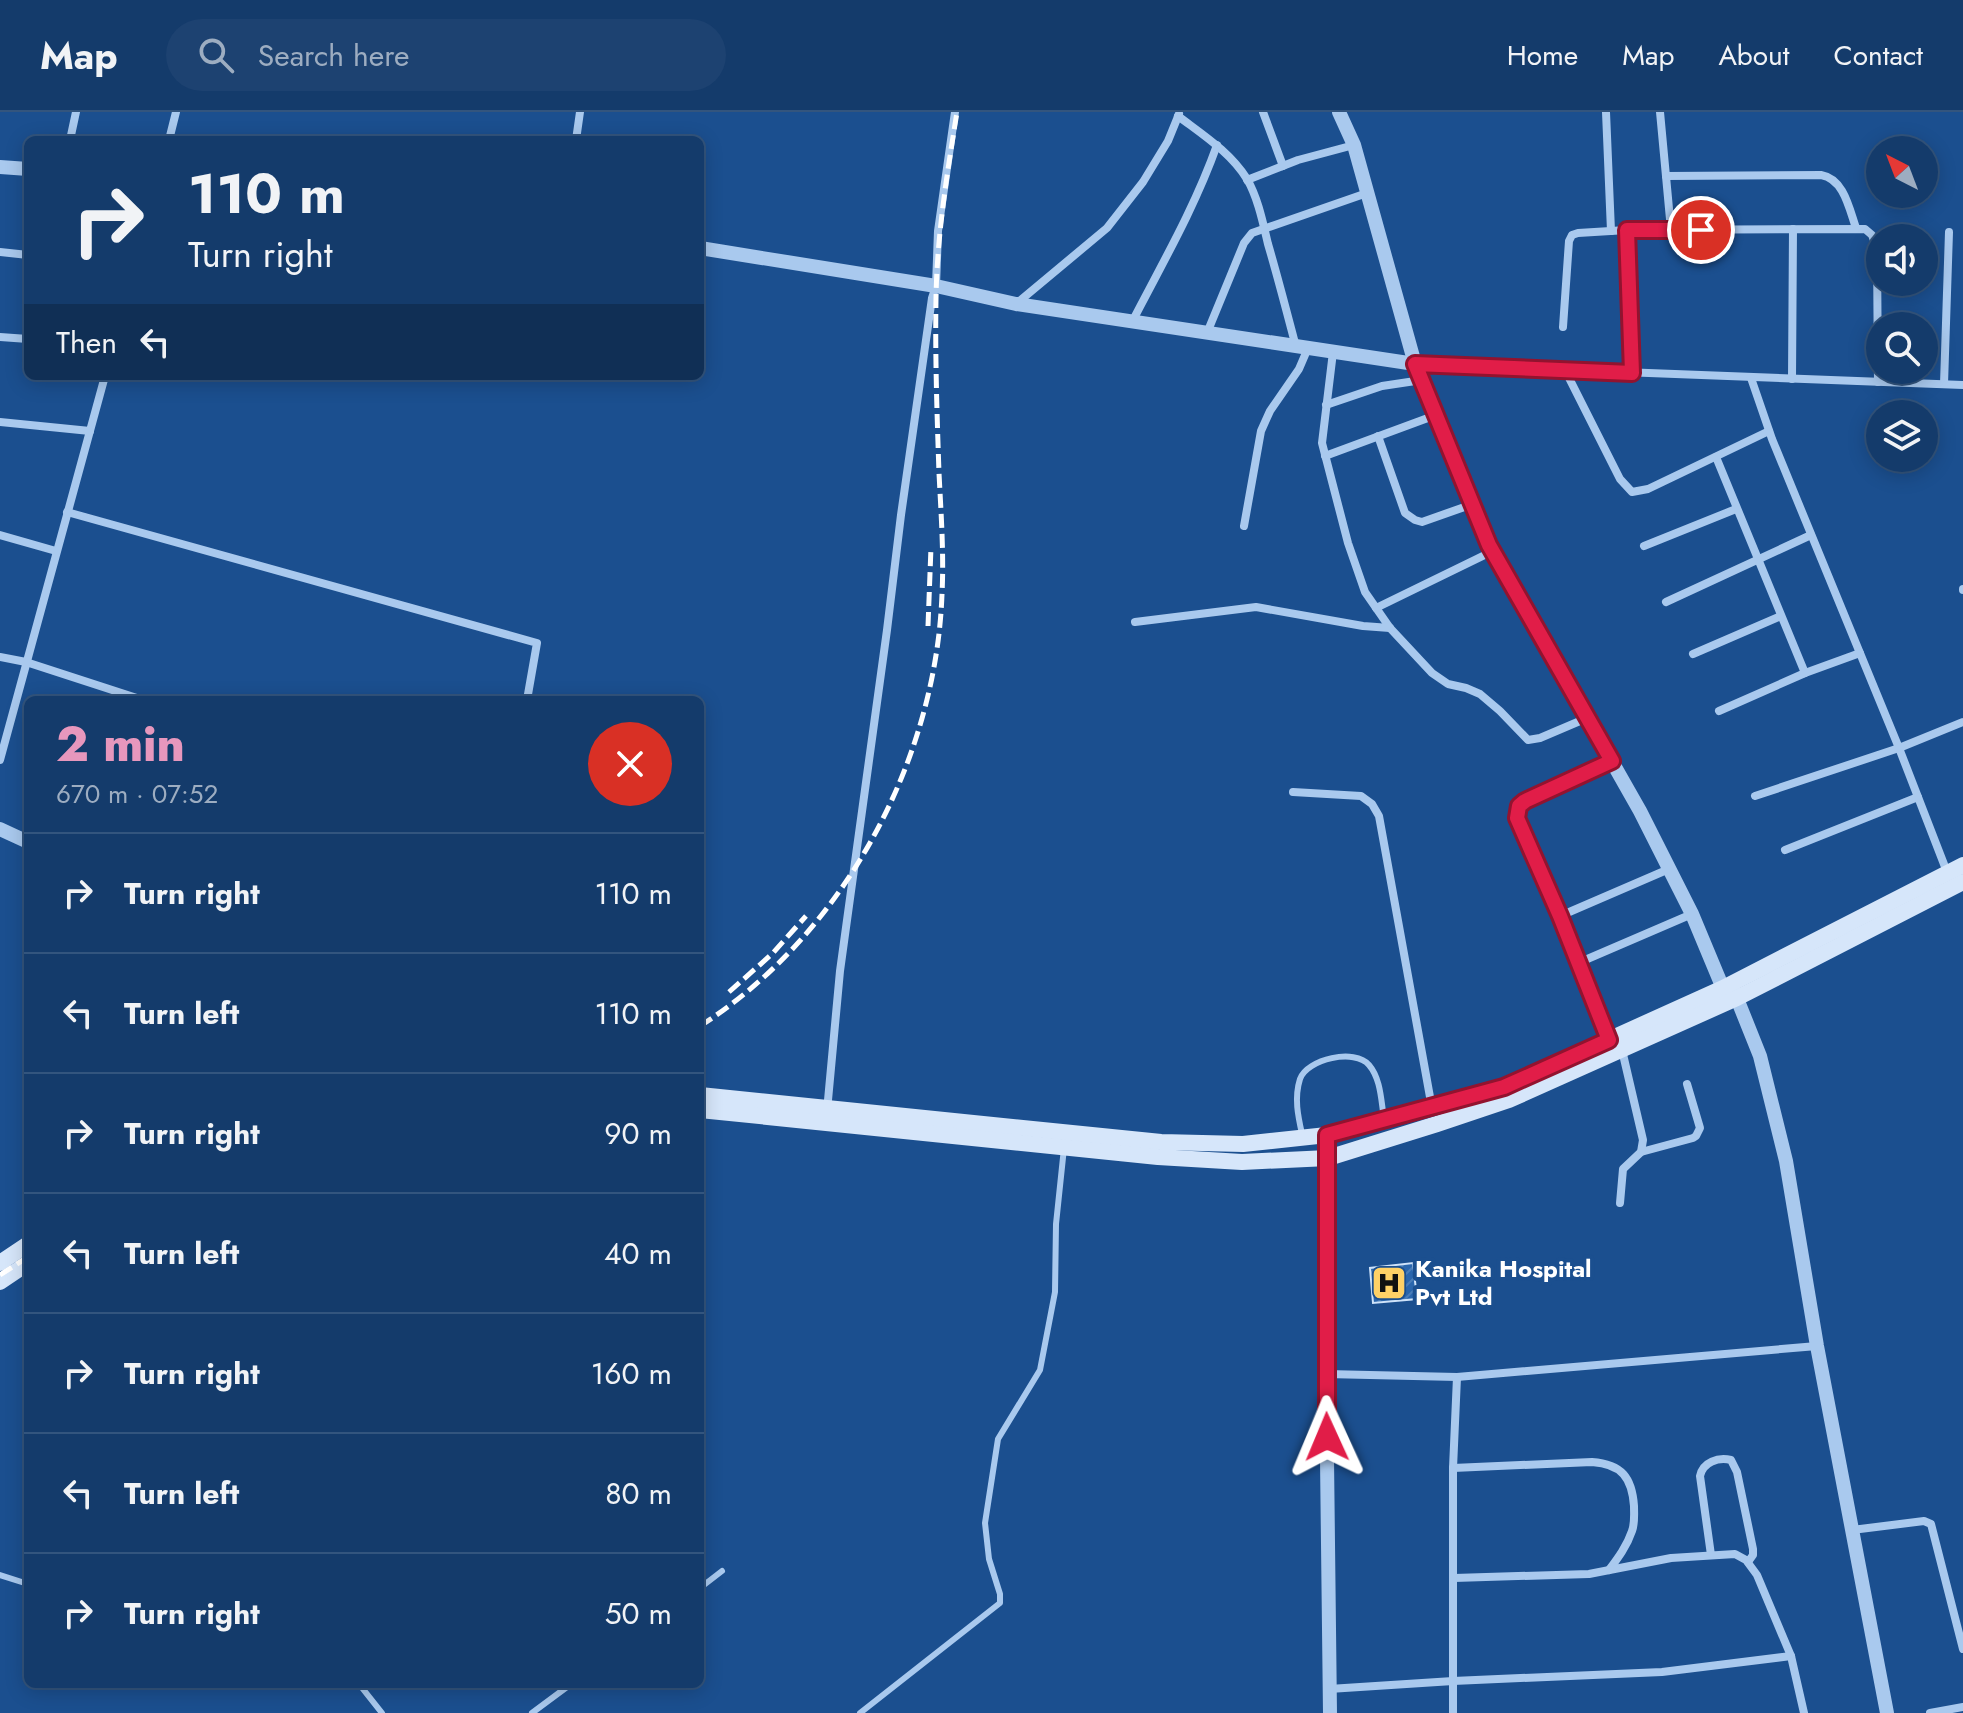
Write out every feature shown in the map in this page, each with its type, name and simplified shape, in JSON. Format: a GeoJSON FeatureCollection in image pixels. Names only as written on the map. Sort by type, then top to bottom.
{"type":"FeatureCollection","features":[{"type":"Feature","properties":{"kind":"main road"},"geometry":{"type":"LineString","coordinates":[[1730,993],[1963,865]]}},
{"type":"Feature","properties":{"kind":"main road"},"geometry":{"type":"LineString","coordinates":[[1033,1136],[1064,1147],[1158,1157],[1242,1162],[1328,1158],[1509,1100],[1616,1045],[1963,882]]}},
{"type":"Feature","properties":{"kind":"main road"},"geometry":{"type":"LineString","coordinates":[[704,1110],[826,1116],[1033,1136],[1243,1144],[1327,1135],[1504,1087],[1616,1045]]}},
{"type":"Feature","properties":{"kind":"main road"},"geometry":{"type":"LineString","coordinates":[[704,1096],[826,1116]]}},
{"type":"Feature","properties":{"kind":"main road"},"geometry":{"type":"LineString","coordinates":[[0,1263],[24,1247]]}},
{"type":"Feature","properties":{"kind":"main road"},"geometry":{"type":"LineString","coordinates":[[0,1282],[24,1266]]}},
{"type":"Feature","properties":{"kind":"street"},"geometry":{"type":"LineString","coordinates":[[71,136],[76,112]]}},
{"type":"Feature","properties":{"kind":"street"},"geometry":{"type":"LineString","coordinates":[[170,136],[176,112]]}},
{"type":"Feature","properties":{"kind":"street"},"geometry":{"type":"LineString","coordinates":[[577,136],[580,112]]}},
{"type":"Feature","properties":{"kind":"street"},"geometry":{"type":"LineString","coordinates":[[826,1116],[840,971],[901,515],[936,286],[938,231],[955,112]]}},
{"type":"Feature","properties":{"kind":"street"},"geometry":{"type":"LineString","coordinates":[[1263,112],[1283,166]]}},
{"type":"Feature","properties":{"kind":"street"},"geometry":{"type":"LineString","coordinates":[[1339,112],[1354,145],[1415,364],[1493,551],[1640,811],[1760,1056],[1786,1161],[1817,1346],[1887,1713]]}},
{"type":"Feature","properties":{"kind":"street"},"geometry":{"type":"LineString","coordinates":[[1606,112],[1611,231]]}},
{"type":"Feature","properties":{"kind":"street"},"geometry":{"type":"LineString","coordinates":[[1660,112],[1671,230]]}},
{"type":"Feature","properties":{"kind":"street"},"geometry":{"type":"LineString","coordinates":[[1016,304],[1107,228],[1143,182],[1168,141],[1179,114],[1217,145],[1247,180],[1255,197],[1302,348],[1299,369],[1261,431],[1244,526]]}},
{"type":"Feature","properties":{"kind":"street"},"geometry":{"type":"LineString","coordinates":[[1132,322],[1205,180],[1217,145]]}},
{"type":"Feature","properties":{"kind":"street"},"geometry":{"type":"LineString","coordinates":[[1247,180],[1354,145]]}},
{"type":"Feature","properties":{"kind":"street"},"geometry":{"type":"LineString","coordinates":[[0,167],[24,169]]}},
{"type":"Feature","properties":{"kind":"street"},"geometry":{"type":"LineString","coordinates":[[1666,176],[1828,176],[1838,184],[1856,228]]}},
{"type":"Feature","properties":{"kind":"street"},"geometry":{"type":"LineString","coordinates":[[1207,333],[1244,243],[1252,233],[1367,193]]}},
{"type":"Feature","properties":{"kind":"street"},"geometry":{"type":"LineString","coordinates":[[1792,379],[1793,229]]}},
{"type":"Feature","properties":{"kind":"street"},"geometry":{"type":"LineString","coordinates":[[1563,327],[1569,241],[1572,235],[1627,230],[1865,229],[1872,235],[1877,249],[1877,312]]}},
{"type":"Feature","properties":{"kind":"street"},"geometry":{"type":"LineString","coordinates":[[1627,230],[1632,373]]}},
{"type":"Feature","properties":{"kind":"street"},"geometry":{"type":"LineString","coordinates":[[1944,384],[1949,232]]}},
{"type":"Feature","properties":{"kind":"street"},"geometry":{"type":"LineString","coordinates":[[704,249],[936,286],[1016,304],[1415,364],[1866,382]]}},
{"type":"Feature","properties":{"kind":"street"},"geometry":{"type":"LineString","coordinates":[[0,252],[24,255]]}},
{"type":"Feature","properties":{"kind":"street"},"geometry":{"type":"LineString","coordinates":[[0,337],[24,339]]}},
{"type":"Feature","properties":{"kind":"street"},"geometry":{"type":"LineString","coordinates":[[1333,352],[1322,443],[1357,572],[1376,608],[1390,628],[1439,680],[1480,694],[1528,740],[1587,718]]}},
{"type":"Feature","properties":{"kind":"street"},"geometry":{"type":"LineString","coordinates":[[1565,370],[1620,479],[1632,492],[1648,489],[1769,431]]}},
{"type":"Feature","properties":{"kind":"street"},"geometry":{"type":"LineString","coordinates":[[1751,378],[1769,431],[1947,872]]}},
{"type":"Feature","properties":{"kind":"street"},"geometry":{"type":"LineString","coordinates":[[0,760],[104,380]]}},
{"type":"Feature","properties":{"kind":"street"},"geometry":{"type":"LineString","coordinates":[[1326,405],[1382,386],[1422,380]]}},
{"type":"Feature","properties":{"kind":"street"},"geometry":{"type":"LineString","coordinates":[[1938,384],[1963,385]]}},
{"type":"Feature","properties":{"kind":"street"},"geometry":{"type":"LineString","coordinates":[[1325,456],[1436,415]]}},
{"type":"Feature","properties":{"kind":"street"},"geometry":{"type":"LineString","coordinates":[[0,422],[90,431]]}},
{"type":"Feature","properties":{"kind":"street"},"geometry":{"type":"LineString","coordinates":[[1378,436],[1405,513],[1410,517],[1422,522],[1473,504]]}},
{"type":"Feature","properties":{"kind":"street"},"geometry":{"type":"LineString","coordinates":[[1716,457],[1805,673]]}},
{"type":"Feature","properties":{"kind":"street"},"geometry":{"type":"LineString","coordinates":[[1644,546],[1736,509]]}},
{"type":"Feature","properties":{"kind":"street"},"geometry":{"type":"LineString","coordinates":[[67,512],[537,643],[528,696]]}},
{"type":"Feature","properties":{"kind":"street"},"geometry":{"type":"LineString","coordinates":[[0,535],[56,551]]}},
{"type":"Feature","properties":{"kind":"street"},"geometry":{"type":"LineString","coordinates":[[1666,602],[1811,535]]}},
{"type":"Feature","properties":{"kind":"street"},"geometry":{"type":"LineString","coordinates":[[1376,608],[1493,551]]}},
{"type":"Feature","properties":{"kind":"street"},"geometry":{"type":"LineString","coordinates":[[1135,622],[1256,607],[1390,628]]}},
{"type":"Feature","properties":{"kind":"street"},"geometry":{"type":"LineString","coordinates":[[1693,654],[1781,616]]}},
{"type":"Feature","properties":{"kind":"street"},"geometry":{"type":"LineString","coordinates":[[1719,711],[1805,673],[1860,653]]}},
{"type":"Feature","properties":{"kind":"street"},"geometry":{"type":"LineString","coordinates":[[0,657],[26,662],[131,696]]}},
{"type":"Feature","properties":{"kind":"street"},"geometry":{"type":"LineString","coordinates":[[1755,796],[1899,748],[1963,722]]}},
{"type":"Feature","properties":{"kind":"street"},"geometry":{"type":"LineString","coordinates":[[1612,761],[1525,801],[1519,806],[1517,818],[1616,1045],[1643,1140],[1641,1152]]}},
{"type":"Feature","properties":{"kind":"street"},"geometry":{"type":"LineString","coordinates":[[1293,792],[1361,796],[1372,804],[1379,816],[1431,1106],[1437,1124]]}},
{"type":"Feature","properties":{"kind":"street"},"geometry":{"type":"LineString","coordinates":[[1785,850],[1918,797]]}},
{"type":"Feature","properties":{"kind":"street"},"geometry":{"type":"LineString","coordinates":[[0,829],[24,840]]}},
{"type":"Feature","properties":{"kind":"street"},"geometry":{"type":"LineString","coordinates":[[1560,916],[1669,869]]}},
{"type":"Feature","properties":{"kind":"street"},"geometry":{"type":"LineString","coordinates":[[1578,963],[1692,914]]}},
{"type":"Feature","properties":{"kind":"street"},"geometry":{"type":"LineString","coordinates":[[1620,1203],[1623,1169],[1641,1152],[1696,1136],[1700,1128],[1687,1084]]}},
{"type":"Feature","properties":{"kind":"street"},"geometry":{"type":"LineString","coordinates":[[1327,1135],[1330,1713]]}},
{"type":"Feature","properties":{"kind":"street"},"geometry":{"type":"LineString","coordinates":[[1326,1374],[1457,1377],[1817,1346]]}},
{"type":"Feature","properties":{"kind":"street"},"geometry":{"type":"LineString","coordinates":[[1453,1713],[1453,1468],[1457,1377]]}},
{"type":"Feature","properties":{"kind":"street"},"geometry":{"type":"LineString","coordinates":[[1711,1555],[1700,1476],[1706,1463],[1726,1459],[1731,1460],[1737,1472],[1753,1549],[1748,1562]]}},
{"type":"Feature","properties":{"kind":"street"},"geometry":{"type":"LineString","coordinates":[[1453,1468],[1602,1462],[1626,1475],[1633,1491],[1635,1519],[1624,1547],[1609,1570]]}},
{"type":"Feature","properties":{"kind":"street"},"geometry":{"type":"LineString","coordinates":[[1852,1530],[1924,1521],[1931,1524],[1963,1649]]}},
{"type":"Feature","properties":{"kind":"street"},"geometry":{"type":"LineString","coordinates":[[1454,1578],[1589,1574],[1671,1558],[1735,1554],[1748,1562],[1757,1575],[1791,1656],[1804,1713]]}},
{"type":"Feature","properties":{"kind":"street"},"geometry":{"type":"LineString","coordinates":[[1329,1689],[1662,1672],[1791,1656]]}},
{"type":"Feature","properties":{"kind":"street"},"geometry":{"type":"LineString","coordinates":[[1930,1713],[1963,1707]]}},
{"type":"Feature","properties":{"kind":"lane"},"geometry":{"type":"LineString","coordinates":[[1303,1138],[1296,1108],[1300,1079],[1307,1068],[1320,1061],[1353,1056],[1367,1062],[1376,1075],[1384,1119]]}},
{"type":"Feature","properties":{"kind":"lane"},"geometry":{"type":"LineString","coordinates":[[860,1713],[1000,1603],[989,1559],[985,1523],[998,1439],[1040,1370],[1055,1292],[1056,1224],[1064,1147]]}},
{"type":"Feature","properties":{"kind":"lane"},"geometry":{"type":"LineString","coordinates":[[704,1585],[722,1571]]}},
{"type":"Feature","properties":{"kind":"lane"},"geometry":{"type":"LineString","coordinates":[[0,1575],[24,1583]]}},
{"type":"Feature","properties":{"kind":"lane"},"geometry":{"type":"LineString","coordinates":[[362,1688],[382,1713]]}},
{"type":"Feature","properties":{"kind":"lane"},"geometry":{"type":"LineString","coordinates":[[532,1713],[566,1688]]}},
{"type":"Feature","properties":{"kind":"building"},"geometry":{"type":"Polygon","coordinates":[[[1413,1263],[1417,1299],[1373,1303],[1370,1268],[1413,1263]]]}},
{"type":"Feature","properties":{"kind":"railway"},"geometry":{"type":"LineString","coordinates":[[704,1023],[751,988],[797,944],[837,894],[872,839],[900,781],[922,720],[936,657],[942,594],[936,298],[940,228],[957,112]]}},
{"type":"Feature","properties":{"kind":"railway"},"geometry":{"type":"LineString","coordinates":[[928,626],[931,547]]}},
{"type":"Feature","properties":{"kind":"railway"},"geometry":{"type":"LineString","coordinates":[[729,992],[772,954],[806,916]]}},
{"type":"Feature","properties":{"kind":"railway"},"geometry":{"type":"LineString","coordinates":[[0,1275],[24,1260]]}},
{"type":"Feature","properties":{"kind":"place","name":"Kanika Hospital Pvt Ltd"},"geometry":{"type":"Point","coordinates":[1389,1283]}},
{"type":"Feature","properties":{"kind":"route"},"geometry":{"type":"LineString","coordinates":[[1327,1437],[1327,1135],[1504,1087],[1609,1040],[1560,916],[1520,829],[1517,812],[1519,806],[1536,795],[1612,761],[1489,545],[1415,364],[1632,373],[1627,230],[1701,230]]}}]}
